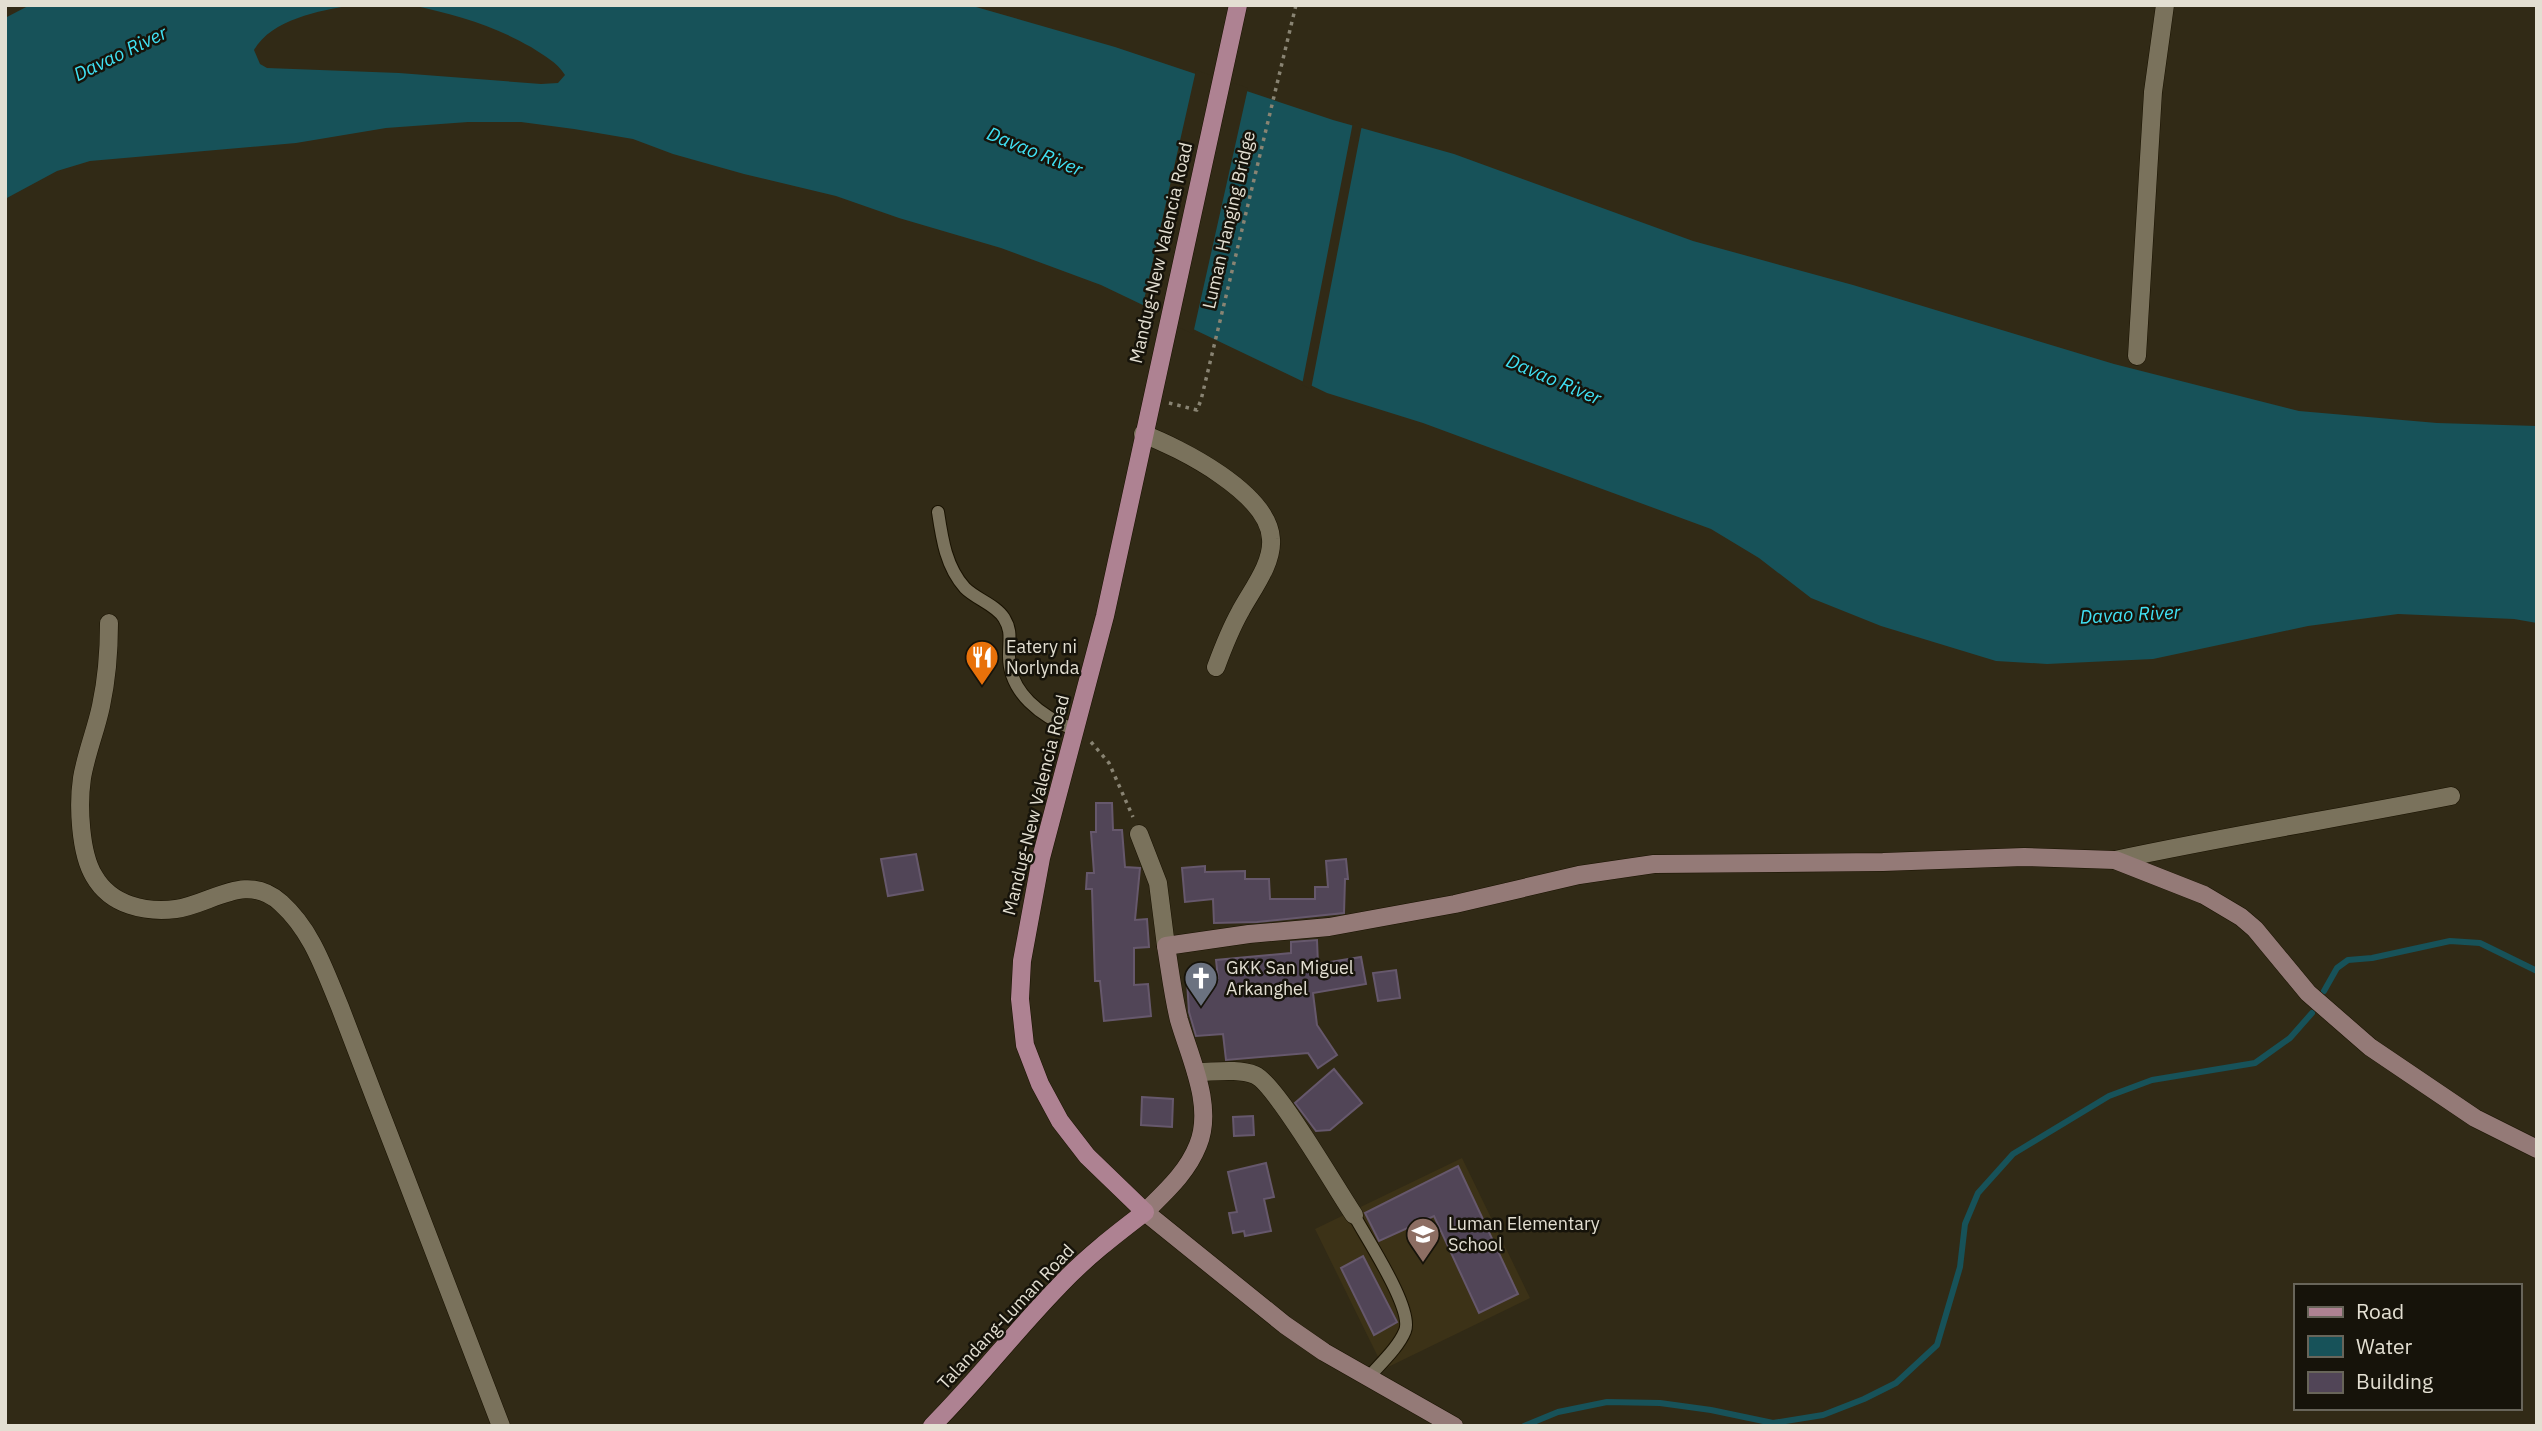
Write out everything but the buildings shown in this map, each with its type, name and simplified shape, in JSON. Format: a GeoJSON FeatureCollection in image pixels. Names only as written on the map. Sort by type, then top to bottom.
{"type":"FeatureCollection","features":[{"type":"Feature","properties":{"kind":"main road","name":"Mandug-New Valencia Road"},"geometry":{"type":"LineString","coordinates":[[1145,1212],[1087,1156],[1060,1121],[1040,1084],[1025,1045],[1020,999],[1022,961],[1041,858],[1105,616],[1238,5]]}},
{"type":"Feature","properties":{"kind":"main road","name":"Talandang-Luman Road"},"geometry":{"type":"LineString","coordinates":[[932,1426],[971,1387],[1059,1285],[1089,1256],[1145,1212]]}},
{"type":"Feature","properties":{"kind":"street"},"geometry":{"type":"LineString","coordinates":[[2137,356],[2153,92],[2165,5]]}},
{"type":"Feature","properties":{"kind":"street"},"geometry":{"type":"LineString","coordinates":[[1143,434],[1192,455],[1230,481],[1266,522],[1272,539],[1259,578],[1227,638],[1216,667]]}},
{"type":"Feature","properties":{"kind":"street"},"geometry":{"type":"LineString","coordinates":[[109,623],[109,662],[101,707],[82,778],[81,817],[85,853],[93,875],[105,891],[121,902],[144,910],[178,909],[244,888],[260,891],[278,900],[306,933],[317,950],[342,1013],[501,1426]]}},
{"type":"Feature","properties":{"kind":"street"},"geometry":{"type":"LineString","coordinates":[[1166,946],[1250,933],[1329,927],[1455,904],[1579,874],[1654,864],[1882,862],[2024,857],[2115,860],[2219,838],[2451,796]]}},
{"type":"Feature","properties":{"kind":"street"},"geometry":{"type":"LineString","coordinates":[[1139,834],[1158,883],[1179,1017],[1196,1072],[1203,1115],[1199,1143],[1189,1163],[1171,1187],[1145,1212]]}},
{"type":"Feature","properties":{"kind":"street"},"geometry":{"type":"LineString","coordinates":[[2115,860],[2204,895],[2241,917],[2255,929],[2308,993],[2370,1047],[2475,1118],[2537,1149]]}},
{"type":"Feature","properties":{"kind":"street"},"geometry":{"type":"LineString","coordinates":[[1196,1072],[1239,1072],[1253,1074],[1263,1080],[1283,1105],[1354,1215]]}},
{"type":"Feature","properties":{"kind":"street","name":"Mandug-New Valencia Road"},"geometry":{"type":"LineString","coordinates":[[1145,1212],[1284,1325],[1368,1378],[1454,1426]]}},
{"type":"Feature","properties":{"kind":"lane"},"geometry":{"type":"LineString","coordinates":[[938,512],[943,546],[952,567],[965,587],[1002,615],[1011,632],[1010,673],[1020,691],[1037,709],[1055,722],[1076,730]]}},
{"type":"Feature","properties":{"kind":"lane"},"geometry":{"type":"LineString","coordinates":[[1354,1215],[1404,1305],[1407,1318],[1400,1339],[1368,1378]]}},
{"type":"Feature","properties":{"kind":"path","name":"Luman Hanging Bridge"},"geometry":{"type":"LineString","coordinates":[[1151,398],[1197,410],[1201,400],[1296,5]]}},
{"type":"Feature","properties":{"kind":"path"},"geometry":{"type":"LineString","coordinates":[[1076,730],[1096,745],[1109,763],[1139,834]]}},
{"type":"Feature","properties":{"kind":"shaded area","name":"Luman Elementary School"},"geometry":{"type":"Polygon","coordinates":[[[1462,1158],[1530,1298],[1384,1369],[1315,1229],[1462,1158]]]}},
{"type":"Feature","properties":{"kind":"water","name":"Davao River"},"geometry":{"type":"Polygon","coordinates":[[[30,5],[352,5],[297,18],[272,31],[254,50],[260,64],[267,68],[399,73],[541,84],[558,83],[565,75],[554,63],[531,47],[473,21],[411,5],[969,5],[1115,47],[1333,120],[1454,154],[1693,241],[1853,285],[2114,364],[2299,411],[2437,423],[2537,426],[2537,623],[2514,619],[2398,614],[2308,626],[2153,659],[2047,664],[1996,661],[1881,626],[1811,598],[1759,558],[1711,529],[1423,423],[1327,393],[1101,285],[1001,248],[836,196],[744,174],[673,154],[633,139],[574,129],[521,122],[468,122],[386,128],[296,143],[90,161],[57,171],[5,199],[5,18],[30,5]]]}},
{"type":"Feature","properties":{"kind":"pier"},"geometry":{"type":"Polygon","coordinates":[[[1196,70],[1248,88],[1193,334],[1142,309],[1196,70]]]}},
{"type":"Feature","properties":{"kind":"pier"},"geometry":{"type":"Polygon","coordinates":[[[1353,122],[1362,125],[1311,389],[1302,385],[1353,122]]]}},
{"type":"Feature","properties":{"kind":"waterway"},"geometry":{"type":"LineString","coordinates":[[2324,991],[2337,968],[2348,960],[2372,958],[2450,941],[2480,943],[2537,971]]}},
{"type":"Feature","properties":{"kind":"waterway"},"geometry":{"type":"LineString","coordinates":[[1524,1426],[1558,1412],[1607,1402],[1660,1403],[1773,1423],[1823,1415],[1896,1383],[1937,1345],[1960,1267],[1965,1224],[1978,1193],[2013,1154],[2109,1096],[2152,1080],[2255,1063],[2290,1038],[2312,1013]]}},
{"type":"Feature","properties":{"kind":"place","name":"Eatery ni Norlynda"},"geometry":{"type":"Point","coordinates":[982,687]}},
{"type":"Feature","properties":{"kind":"place","name":"GKK San Miguel Arkanghel"},"geometry":{"type":"Point","coordinates":[1201,1008]}},
{"type":"Feature","properties":{"kind":"place","name":"Luman Elementary School"},"geometry":{"type":"Point","coordinates":[1423,1264]}}]}
